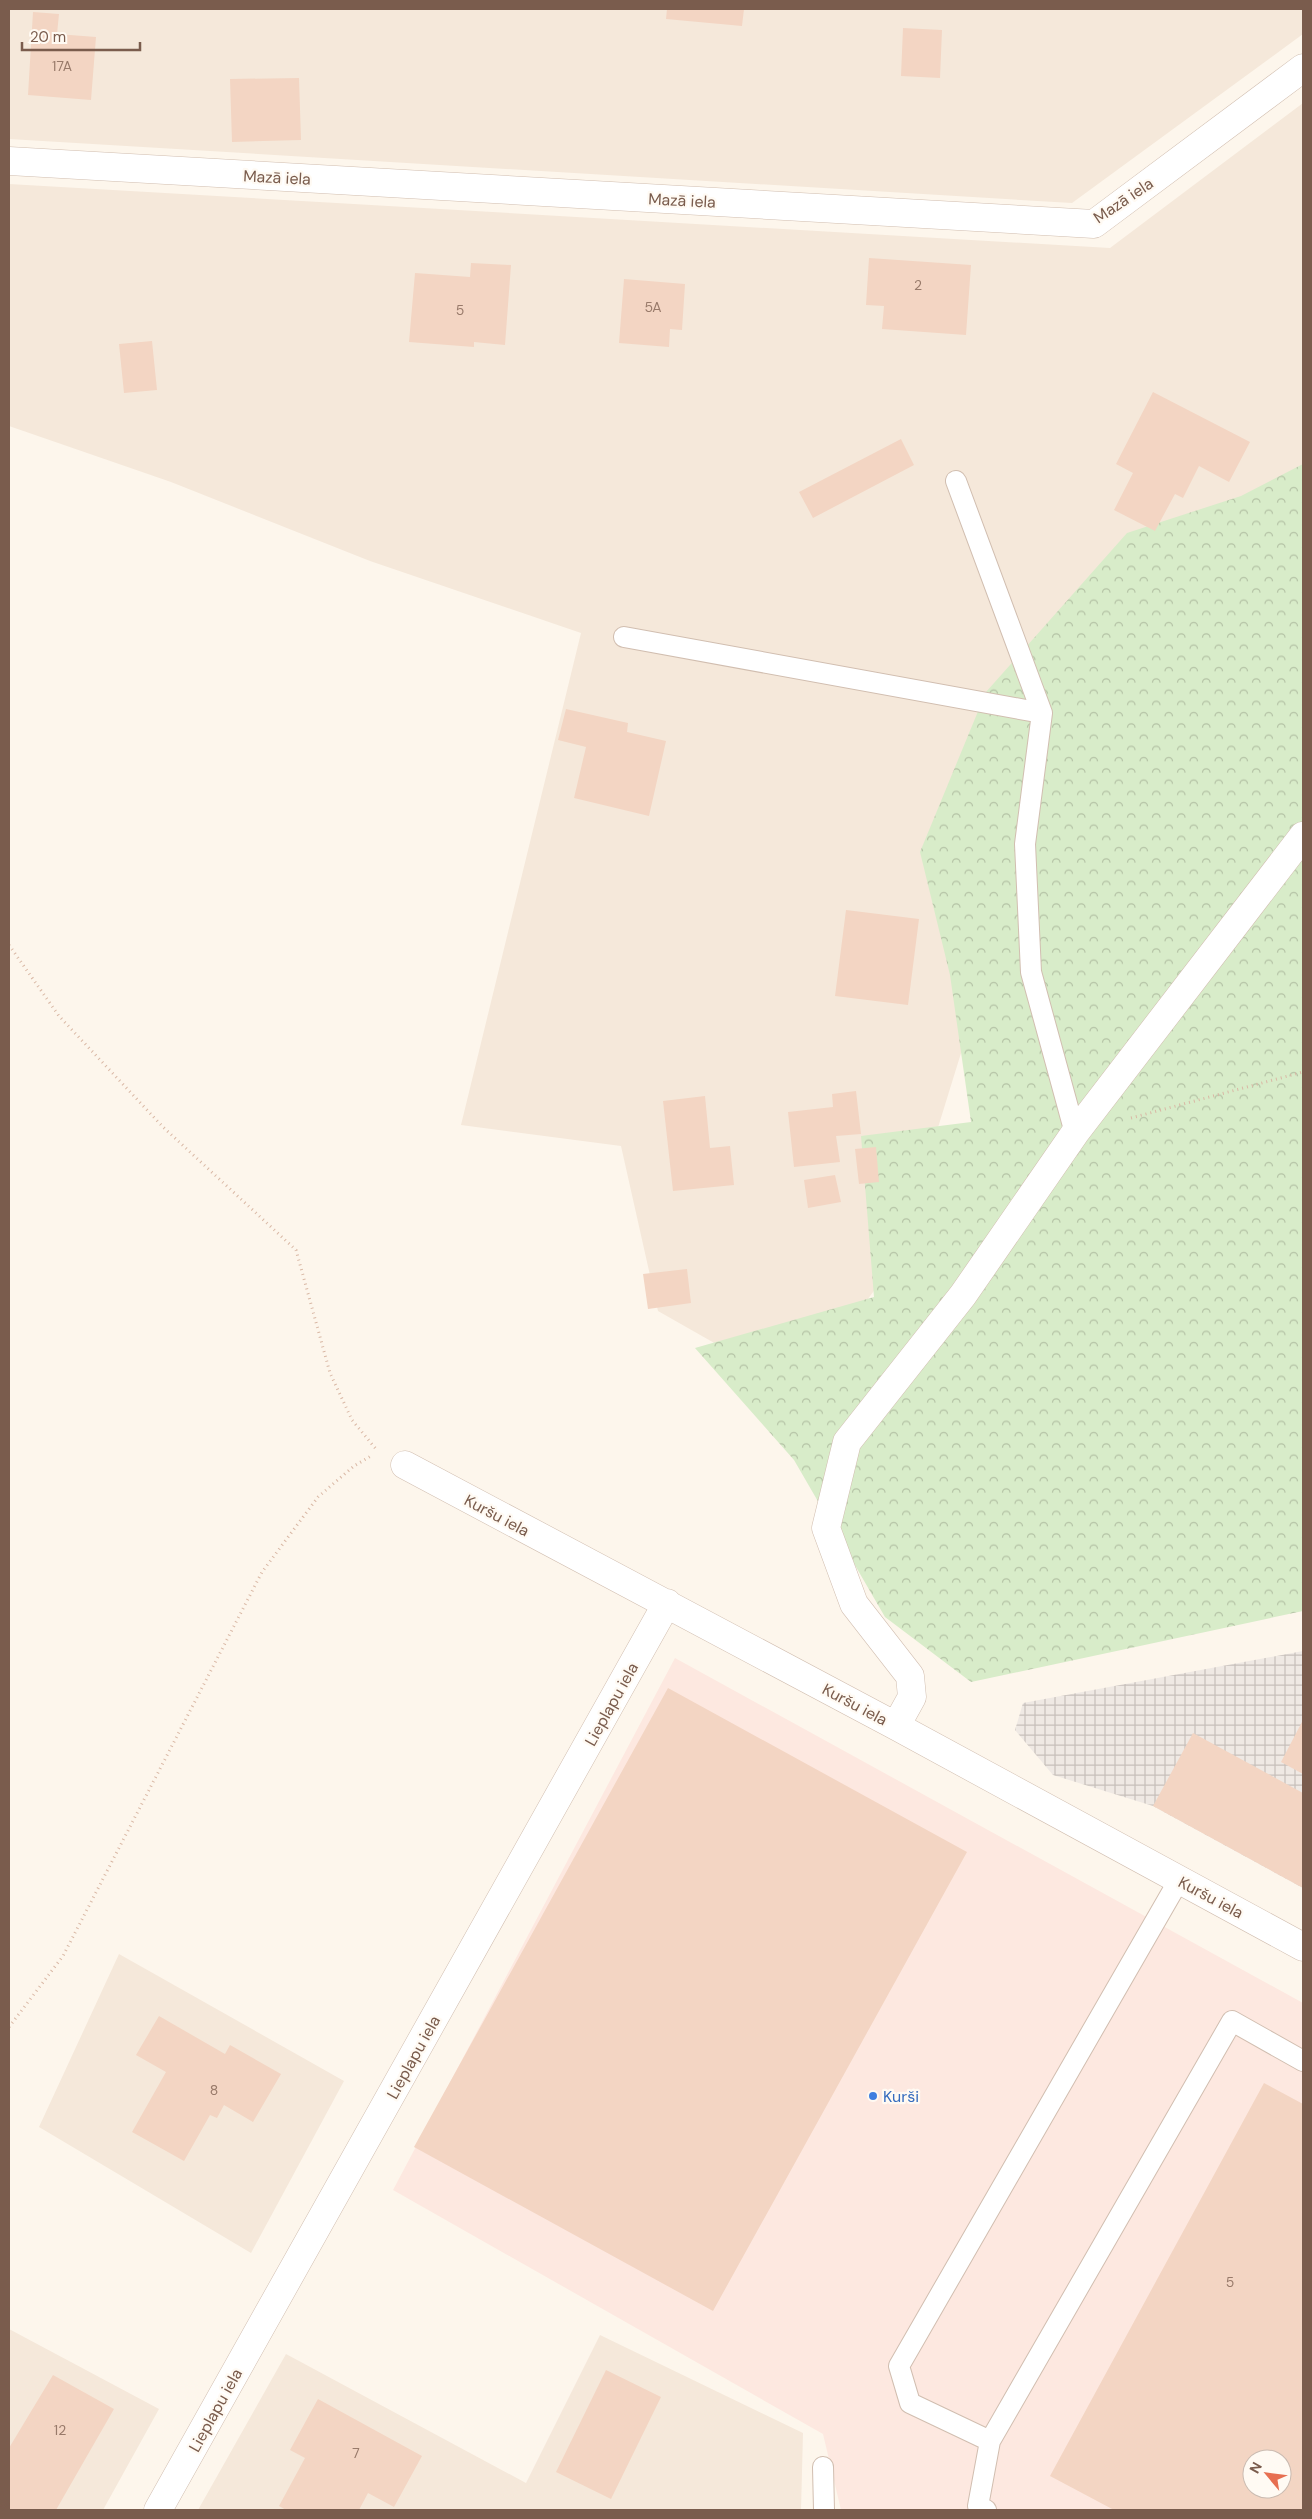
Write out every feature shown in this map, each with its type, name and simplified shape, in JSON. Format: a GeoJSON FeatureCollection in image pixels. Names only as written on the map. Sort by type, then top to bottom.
{"type":"FeatureCollection","features":[{"type":"Feature","properties":{"kind":"street","name":"Mazā iela"},"geometry":{"type":"LineString","coordinates":[[9,161],[1094,224],[1303,68]]}},
{"type":"Feature","properties":{"kind":"street"},"geometry":{"type":"LineString","coordinates":[[896,1726],[912,1697],[910,1676],[854,1604],[826,1528],[847,1442],[963,1295],[1075,1133],[1303,836]]}},
{"type":"Feature","properties":{"kind":"street","name":"Kuršu iela"},"geometry":{"type":"LineString","coordinates":[[405,1465],[577,1558],[667,1603],[1303,1947]]}},
{"type":"Feature","properties":{"kind":"street","name":"Lieplapu iela"},"geometry":{"type":"LineString","coordinates":[[158,2510],[667,1603]]}},
{"type":"Feature","properties":{"kind":"lane"},"geometry":{"type":"LineString","coordinates":[[956,481],[1042,713],[1025,844],[1031,972],[1075,1133]]}},
{"type":"Feature","properties":{"kind":"lane"},"geometry":{"type":"LineString","coordinates":[[624,637],[1042,713]]}},
{"type":"Feature","properties":{"kind":"lane"},"geometry":{"type":"LineString","coordinates":[[990,2441],[910,2403],[899,2366],[1179,1880]]}},
{"type":"Feature","properties":{"kind":"lane"},"geometry":{"type":"LineString","coordinates":[[986,2510],[978,2506],[990,2441],[1232,2021],[1303,2061]]}},
{"type":"Feature","properties":{"kind":"lane"},"geometry":{"type":"LineString","coordinates":[[823,2467],[824,2510]]}},
{"type":"Feature","properties":{"kind":"path"},"geometry":{"type":"LineString","coordinates":[[9,945],[58,1016],[156,1120],[296,1250],[330,1373],[352,1420],[378,1452],[354,1466],[318,1498],[262,1572],[63,1956],[9,2027]]}},
{"type":"Feature","properties":{"kind":"path"},"geometry":{"type":"LineString","coordinates":[[1075,1133],[1303,1072]]}},
{"type":"Feature","properties":{"kind":"shaded area"},"geometry":{"type":"Polygon","coordinates":[[[9,9],[1303,9],[1303,34],[1072,203],[9,139],[9,9]]]}},
{"type":"Feature","properties":{"kind":"shaded area"},"geometry":{"type":"Polygon","coordinates":[[[1303,103],[1303,490],[970,1024],[897,1260],[799,1391],[658,1311],[621,1146],[461,1125],[581,633],[370,561],[171,482],[9,426],[9,184],[1110,248],[1303,103]]]}},
{"type":"Feature","properties":{"kind":"shaded area"},"geometry":{"type":"Polygon","coordinates":[[[1303,1651],[1303,1888],[1153,1806],[1053,1775],[1015,1730],[1023,1703],[1303,1651]]]}},
{"type":"Feature","properties":{"kind":"shaded area","name":"Kurši"},"geometry":{"type":"Polygon","coordinates":[[[675,1658],[1303,2003],[1303,2510],[841,2510],[823,2434],[393,2190],[675,1658]]]}},
{"type":"Feature","properties":{"kind":"shaded area"},"geometry":{"type":"Polygon","coordinates":[[[119,1954],[344,2081],[251,2253],[39,2127],[119,1954]]]}},
{"type":"Feature","properties":{"kind":"shaded area"},"geometry":{"type":"Polygon","coordinates":[[[9,2329],[159,2409],[103,2510],[9,2510],[9,2329]]]}},
{"type":"Feature","properties":{"kind":"shaded area"},"geometry":{"type":"Polygon","coordinates":[[[600,2335],[803,2433],[801,2510],[198,2510],[286,2354],[526,2483],[600,2335]]]}},
{"type":"Feature","properties":{"kind":"green space"},"geometry":{"type":"Polygon","coordinates":[[[1303,464],[1303,1611],[971,1682],[885,1617],[794,1460],[695,1348],[874,1297],[861,1136],[971,1122],[950,975],[920,852],[986,692],[1127,533],[1241,496],[1303,464]]]}},
{"type":"Feature","properties":{"kind":"building"},"geometry":{"type":"Polygon","coordinates":[[[667,9],[744,9],[742,26],[666,19],[667,9]]]}},
{"type":"Feature","properties":{"kind":"building"},"geometry":{"type":"Polygon","coordinates":[[[33,12],[59,14],[57,34],[96,37],[91,100],[28,95],[33,12]]]}},
{"type":"Feature","properties":{"kind":"building"},"geometry":{"type":"Polygon","coordinates":[[[903,28],[942,30],[940,78],[901,76],[903,28]]]}},
{"type":"Feature","properties":{"kind":"building"},"geometry":{"type":"Polygon","coordinates":[[[299,78],[301,140],[232,142],[230,79],[299,78]]]}},
{"type":"Feature","properties":{"kind":"building"},"geometry":{"type":"Polygon","coordinates":[[[869,258],[971,265],[966,335],[882,329],[884,306],[866,305],[869,258]]]}},
{"type":"Feature","properties":{"kind":"building"},"geometry":{"type":"Polygon","coordinates":[[[471,263],[511,265],[505,345],[474,342],[474,347],[409,342],[415,273],[470,277],[471,263]]]}},
{"type":"Feature","properties":{"kind":"building"},"geometry":{"type":"Polygon","coordinates":[[[624,279],[685,284],[682,330],[670,329],[669,347],[619,343],[624,279]]]}},
{"type":"Feature","properties":{"kind":"building"},"geometry":{"type":"Polygon","coordinates":[[[152,341],[157,390],[124,393],[119,344],[152,341]]]}},
{"type":"Feature","properties":{"kind":"building"},"geometry":{"type":"Polygon","coordinates":[[[1153,392],[1250,442],[1229,482],[1199,466],[1183,498],[1175,494],[1155,531],[1114,510],[1133,473],[1116,464],[1153,392]]]}},
{"type":"Feature","properties":{"kind":"building"},"geometry":{"type":"Polygon","coordinates":[[[901,439],[914,465],[813,518],[799,492],[901,439]]]}},
{"type":"Feature","properties":{"kind":"building"},"geometry":{"type":"Polygon","coordinates":[[[566,709],[628,723],[627,732],[666,741],[649,816],[574,798],[586,747],[558,740],[566,709]]]}},
{"type":"Feature","properties":{"kind":"building"},"geometry":{"type":"Polygon","coordinates":[[[846,910],[919,919],[908,1005],[835,996],[846,910]]]}},
{"type":"Feature","properties":{"kind":"building"},"geometry":{"type":"Polygon","coordinates":[[[856,1091],[861,1134],[836,1136],[840,1162],[794,1167],[788,1112],[833,1107],[832,1094],[856,1091]]]}},
{"type":"Feature","properties":{"kind":"building"},"geometry":{"type":"Polygon","coordinates":[[[705,1096],[710,1148],[730,1146],[734,1185],[673,1191],[663,1101],[705,1096]]]}},
{"type":"Feature","properties":{"kind":"building"},"geometry":{"type":"Polygon","coordinates":[[[876,1147],[879,1182],[859,1184],[855,1149],[876,1147]]]}},
{"type":"Feature","properties":{"kind":"building"},"geometry":{"type":"Polygon","coordinates":[[[835,1175],[841,1202],[808,1208],[804,1180],[835,1175]]]}},
{"type":"Feature","properties":{"kind":"building"},"geometry":{"type":"Polygon","coordinates":[[[687,1269],[691,1303],[648,1309],[643,1274],[687,1269]]]}},
{"type":"Feature","properties":{"kind":"building"},"geometry":{"type":"Polygon","coordinates":[[[668,1688],[967,1852],[713,2311],[414,2147],[668,1688]]]}},
{"type":"Feature","properties":{"kind":"building"},"geometry":{"type":"Polygon","coordinates":[[[1303,1720],[1303,1774],[1281,1762],[1303,1720]]]}},
{"type":"Feature","properties":{"kind":"building"},"geometry":{"type":"Polygon","coordinates":[[[1193,1733],[1303,1793],[1303,1888],[1153,1806],[1193,1733]]]}},
{"type":"Feature","properties":{"kind":"building"},"geometry":{"type":"Polygon","coordinates":[[[159,2016],[225,2054],[230,2045],[281,2074],[253,2122],[224,2105],[217,2118],[210,2115],[184,2161],[132,2132],[166,2072],[136,2055],[159,2016]]]}},
{"type":"Feature","properties":{"kind":"building"},"geometry":{"type":"Polygon","coordinates":[[[1264,2083],[1303,2104],[1303,2510],[1114,2510],[1050,2476],[1264,2083]]]}},
{"type":"Feature","properties":{"kind":"building"},"geometry":{"type":"Polygon","coordinates":[[[606,2370],[661,2397],[611,2499],[556,2472],[606,2370]]]}},
{"type":"Feature","properties":{"kind":"building"},"geometry":{"type":"Polygon","coordinates":[[[53,2375],[114,2409],[56,2510],[9,2510],[9,2448],[53,2375]]]}},
{"type":"Feature","properties":{"kind":"building"},"geometry":{"type":"Polygon","coordinates":[[[318,2399],[422,2456],[394,2507],[368,2493],[359,2510],[286,2510],[279,2506],[305,2458],[290,2450],[318,2399]]]}},
{"type":"Feature","properties":{"kind":"place","name":"Kurši"},"geometry":{"type":"Point","coordinates":[873,2096]}}]}
